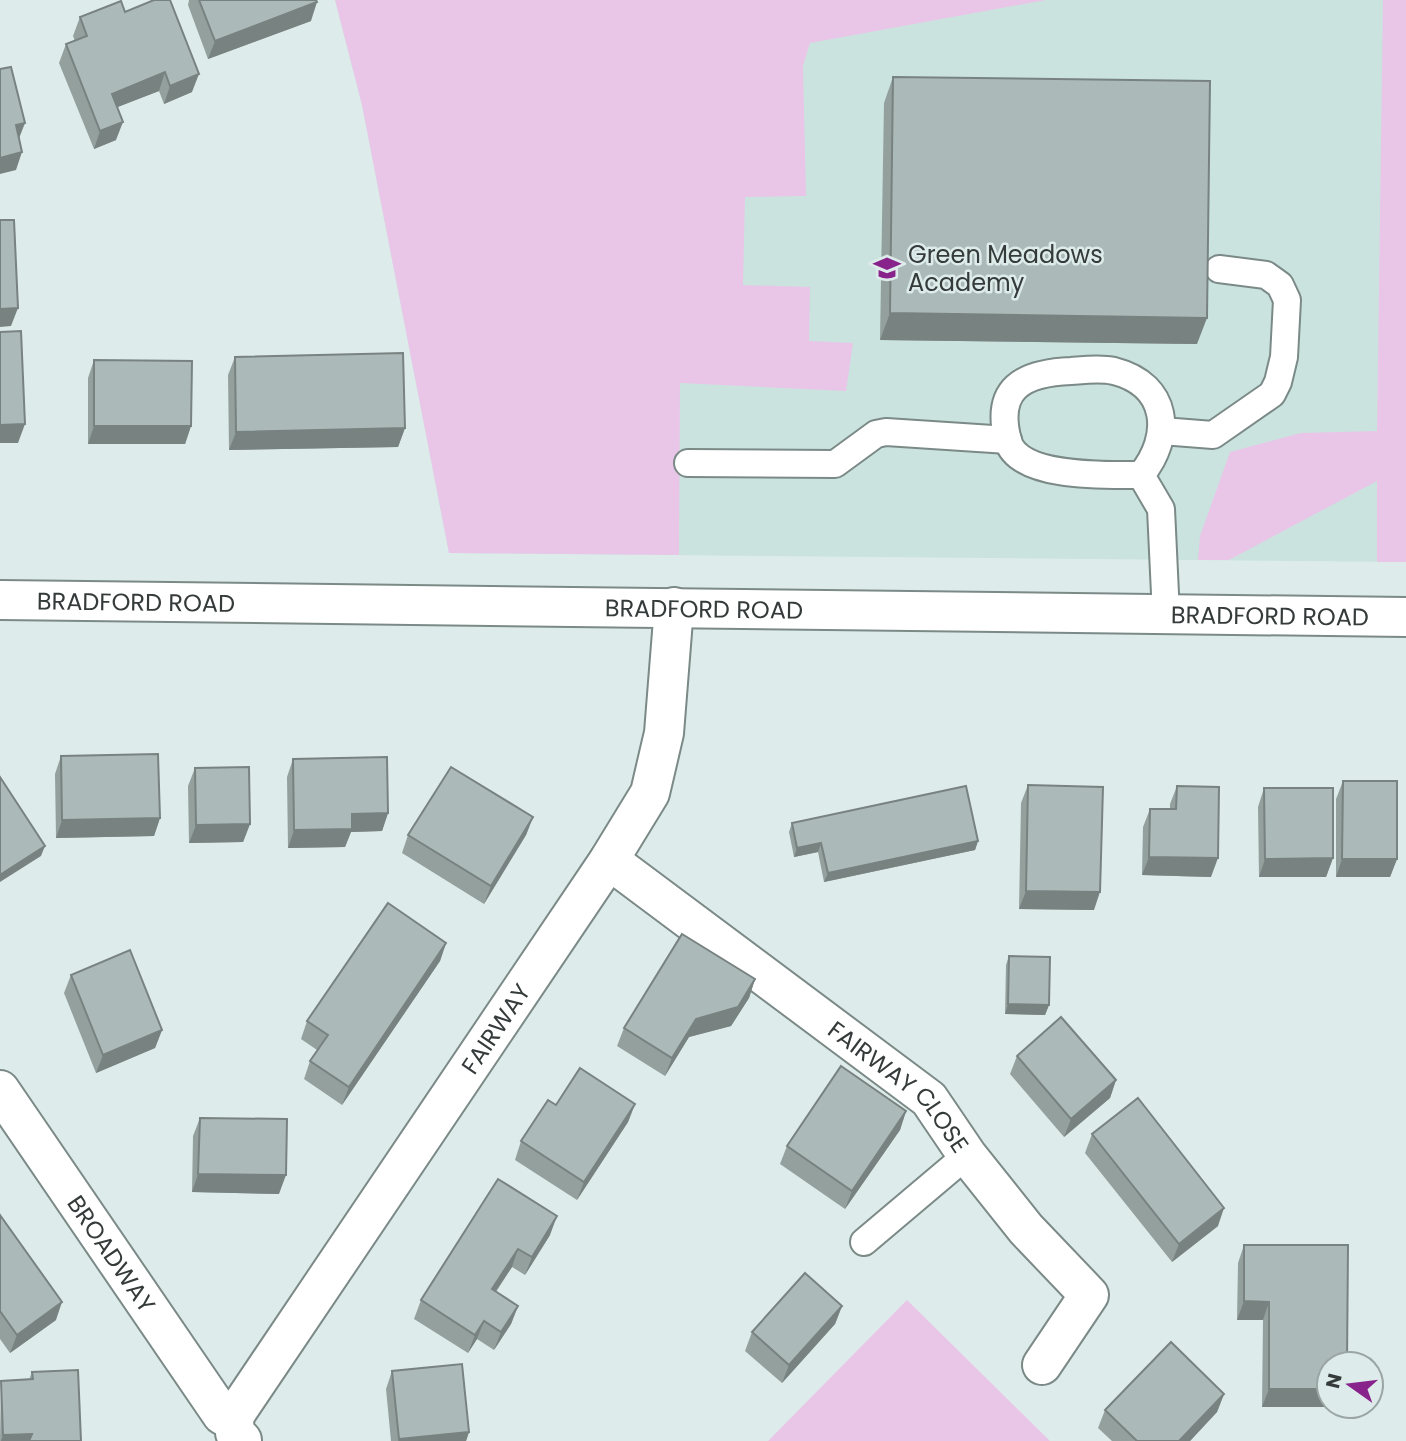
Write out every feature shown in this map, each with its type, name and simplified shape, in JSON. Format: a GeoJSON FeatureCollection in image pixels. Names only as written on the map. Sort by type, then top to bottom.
{"type":"FeatureCollection","features":[{"type":"Feature","properties":{"kind":"street","name":"BRADFORD ROAD"},"geometry":{"type":"LineString","coordinates":[[0,600],[1406,617]]}},
{"type":"Feature","properties":{"kind":"street","name":"FAIRWAY"},"geometry":{"type":"LineString","coordinates":[[229,1430],[609,860],[650,793],[664,733],[674,607]]}},
{"type":"Feature","properties":{"kind":"street","name":"FAIRWAY CLOSE"},"geometry":{"type":"LineString","coordinates":[[609,860],[929,1098],[967,1155],[1026,1229],[1089,1295],[1042,1365]]}},
{"type":"Feature","properties":{"kind":"street","name":"BROADWAY"},"geometry":{"type":"LineString","coordinates":[[0,1090],[229,1430]]}},
{"type":"Feature","properties":{"kind":"lane"},"geometry":{"type":"LineString","coordinates":[[1162,431],[1213,435],[1272,394],[1278,382],[1284,357],[1287,300],[1280,285],[1266,275],[1219,269]]}},
{"type":"Feature","properties":{"kind":"lane"},"geometry":{"type":"LineString","coordinates":[[1100,369],[1128,378],[1158,401],[1162,431],[1154,456],[1141,475],[1104,475],[1031,465],[1017,457],[1008,440],[1005,407],[1010,393],[1031,375],[1048,372],[1100,369]]}},
{"type":"Feature","properties":{"kind":"lane"},"geometry":{"type":"LineString","coordinates":[[688,463],[835,464],[876,434],[886,432],[1008,440]]}},
{"type":"Feature","properties":{"kind":"lane"},"geometry":{"type":"LineString","coordinates":[[1141,475],[1161,509],[1166,615]]}},
{"type":"Feature","properties":{"kind":"lane"},"geometry":{"type":"LineString","coordinates":[[864,1242],[967,1155]]}},
{"type":"Feature","properties":{"kind":"shaded area","name":"Green Meadows Academy"},"geometry":{"type":"Polygon","coordinates":[[[335,0],[1406,0],[1406,562],[449,553],[362,105],[335,0]]]}},
{"type":"Feature","properties":{"kind":"shaded area"},"geometry":{"type":"Polygon","coordinates":[[[335,0],[1046,0],[810,43],[803,66],[806,196],[745,197],[743,285],[810,287],[809,341],[853,343],[846,391],[680,383],[679,555],[449,553],[362,105],[335,0]]]}},
{"type":"Feature","properties":{"kind":"shaded area"},"geometry":{"type":"Polygon","coordinates":[[[1383,0],[1406,0],[1406,562],[1377,562],[1377,481],[1229,560],[1198,560],[1200,536],[1230,452],[1301,433],[1377,431],[1383,0]]]}},
{"type":"Feature","properties":{"kind":"shaded area"},"geometry":{"type":"Polygon","coordinates":[[[907,1300],[1050,1441],[768,1441],[907,1300]]]}},
{"type":"Feature","properties":{"kind":"building"},"geometry":{"type":"Polygon","coordinates":[[[154,0],[170,0],[199,74],[170,86],[165,72],[112,94],[123,122],[100,131],[66,44],[87,36],[80,17],[121,1],[125,12],[154,0]]]}},
{"type":"Feature","properties":{"kind":"building"},"geometry":{"type":"Polygon","coordinates":[[[199,0],[316,0],[317,2],[215,41],[199,0]]]}},
{"type":"Feature","properties":{"kind":"building"},"geometry":{"type":"Polygon","coordinates":[[[11,67],[25,123],[16,125],[22,152],[0,158],[0,69],[11,67]]]}},
{"type":"Feature","properties":{"kind":"building"},"geometry":{"type":"Polygon","coordinates":[[[893,77],[1210,81],[1207,318],[890,313],[893,77]]]}},
{"type":"Feature","properties":{"kind":"building"},"geometry":{"type":"Polygon","coordinates":[[[0,220],[14,220],[18,308],[0,309],[0,220]]]}},
{"type":"Feature","properties":{"kind":"building"},"geometry":{"type":"Polygon","coordinates":[[[21,331],[25,424],[0,425],[0,332],[21,331]]]}},
{"type":"Feature","properties":{"kind":"building"},"geometry":{"type":"Polygon","coordinates":[[[403,353],[405,428],[236,432],[235,357],[403,353]]]}},
{"type":"Feature","properties":{"kind":"building"},"geometry":{"type":"Polygon","coordinates":[[[94,360],[192,361],[191,426],[94,426],[94,360]]]}},
{"type":"Feature","properties":{"kind":"building"},"geometry":{"type":"Polygon","coordinates":[[[158,754],[160,818],[62,820],[61,756],[158,754]]]}},
{"type":"Feature","properties":{"kind":"building"},"geometry":{"type":"Polygon","coordinates":[[[387,757],[388,813],[352,814],[352,829],[294,830],[293,759],[387,757]]]}},
{"type":"Feature","properties":{"kind":"building"},"geometry":{"type":"Polygon","coordinates":[[[249,767],[250,824],[196,825],[195,768],[249,767]]]}},
{"type":"Feature","properties":{"kind":"building"},"geometry":{"type":"Polygon","coordinates":[[[451,767],[533,817],[491,886],[408,835],[451,767]]]}},
{"type":"Feature","properties":{"kind":"building"},"geometry":{"type":"Polygon","coordinates":[[[0,777],[45,846],[0,875],[0,777]]]}},
{"type":"Feature","properties":{"kind":"building"},"geometry":{"type":"Polygon","coordinates":[[[1343,781],[1397,781],[1397,859],[1342,859],[1343,781]]]}},
{"type":"Feature","properties":{"kind":"building"},"geometry":{"type":"Polygon","coordinates":[[[1028,785],[1103,787],[1100,892],[1026,891],[1028,785]]]}},
{"type":"Feature","properties":{"kind":"building"},"geometry":{"type":"Polygon","coordinates":[[[966,786],[978,841],[828,873],[821,843],[797,848],[792,823],[966,786]]]}},
{"type":"Feature","properties":{"kind":"building"},"geometry":{"type":"Polygon","coordinates":[[[1177,786],[1219,787],[1218,858],[1149,857],[1150,809],[1176,809],[1177,786]]]}},
{"type":"Feature","properties":{"kind":"building"},"geometry":{"type":"Polygon","coordinates":[[[1264,788],[1333,788],[1333,858],[1265,859],[1264,788]]]}},
{"type":"Feature","properties":{"kind":"building"},"geometry":{"type":"Polygon","coordinates":[[[388,903],[446,943],[349,1087],[310,1061],[328,1035],[307,1021],[388,903]]]}},
{"type":"Feature","properties":{"kind":"building"},"geometry":{"type":"Polygon","coordinates":[[[682,934],[755,979],[738,1007],[696,1019],[672,1058],[624,1028],[682,934]]]}},
{"type":"Feature","properties":{"kind":"building"},"geometry":{"type":"Polygon","coordinates":[[[130,950],[162,1030],[103,1055],[71,975],[130,950]]]}},
{"type":"Feature","properties":{"kind":"building"},"geometry":{"type":"Polygon","coordinates":[[[1009,956],[1050,957],[1049,1005],[1008,1004],[1009,956]]]}},
{"type":"Feature","properties":{"kind":"building"},"geometry":{"type":"Polygon","coordinates":[[[1061,1017],[1116,1080],[1071,1119],[1017,1056],[1061,1017]]]}},
{"type":"Feature","properties":{"kind":"building"},"geometry":{"type":"Polygon","coordinates":[[[841,1066],[906,1111],[852,1191],[787,1146],[841,1066]]]}},
{"type":"Feature","properties":{"kind":"building"},"geometry":{"type":"Polygon","coordinates":[[[580,1068],[635,1104],[584,1182],[521,1141],[548,1100],[556,1105],[580,1068]]]}},
{"type":"Feature","properties":{"kind":"building"},"geometry":{"type":"Polygon","coordinates":[[[1138,1098],[1224,1208],[1179,1244],[1092,1134],[1138,1098]]]}},
{"type":"Feature","properties":{"kind":"building"},"geometry":{"type":"Polygon","coordinates":[[[200,1118],[287,1119],[286,1175],[198,1174],[200,1118]]]}},
{"type":"Feature","properties":{"kind":"building"},"geometry":{"type":"Polygon","coordinates":[[[498,1179],[557,1216],[532,1257],[518,1249],[492,1289],[518,1306],[501,1332],[484,1321],[475,1335],[421,1300],[498,1179]]]}},
{"type":"Feature","properties":{"kind":"building"},"geometry":{"type":"Polygon","coordinates":[[[0,1215],[62,1302],[17,1335],[0,1311],[0,1215]]]}},
{"type":"Feature","properties":{"kind":"building"},"geometry":{"type":"Polygon","coordinates":[[[1244,1245],[1348,1245],[1347,1350],[1315,1350],[1315,1389],[1269,1389],[1269,1302],[1244,1301],[1244,1245]]]}},
{"type":"Feature","properties":{"kind":"building"},"geometry":{"type":"Polygon","coordinates":[[[805,1273],[842,1306],[789,1365],[752,1332],[805,1273]]]}},
{"type":"Feature","properties":{"kind":"building"},"geometry":{"type":"Polygon","coordinates":[[[1171,1342],[1224,1394],[1179,1441],[1137,1441],[1105,1410],[1171,1342]]]}},
{"type":"Feature","properties":{"kind":"building"},"geometry":{"type":"Polygon","coordinates":[[[462,1364],[469,1432],[399,1439],[392,1371],[462,1364]]]}},
{"type":"Feature","properties":{"kind":"building"},"geometry":{"type":"Polygon","coordinates":[[[78,1370],[81,1441],[29,1441],[32,1434],[3,1435],[1,1381],[33,1379],[32,1372],[78,1370]]]}},
{"type":"Feature","properties":{"kind":"place","name":"Green Meadows Academy"},"geometry":{"type":"Point","coordinates":[887,268]}}]}
